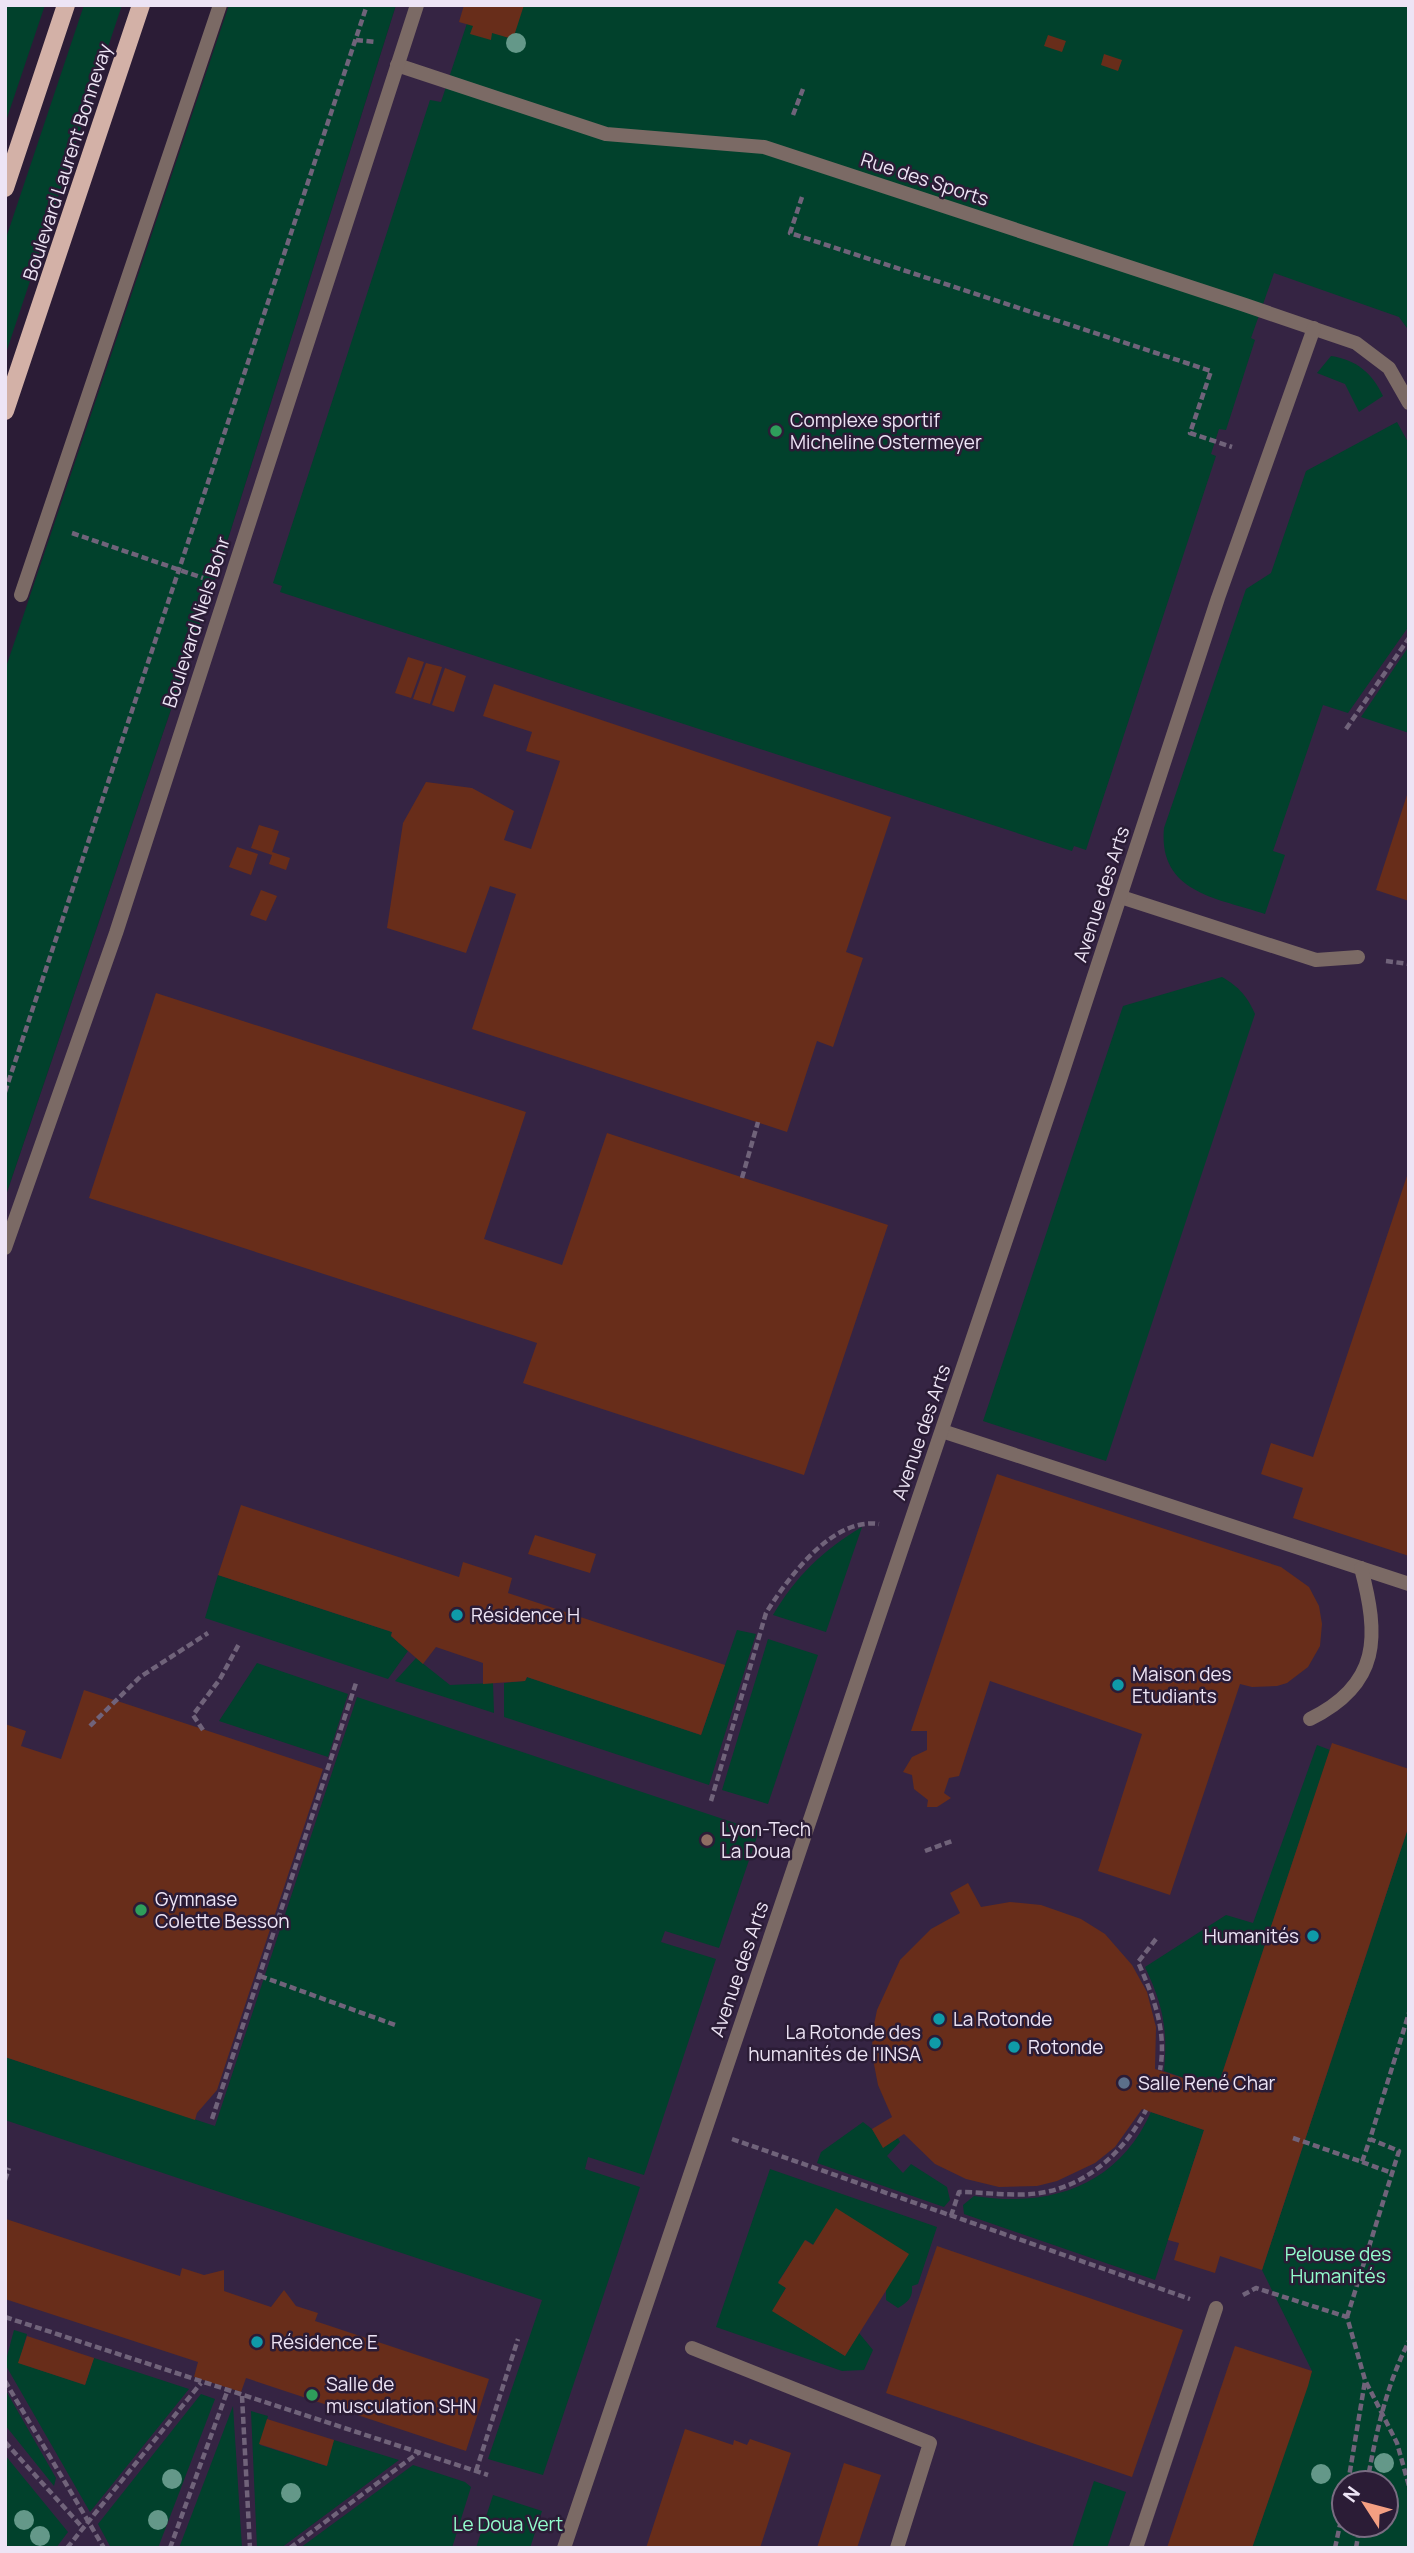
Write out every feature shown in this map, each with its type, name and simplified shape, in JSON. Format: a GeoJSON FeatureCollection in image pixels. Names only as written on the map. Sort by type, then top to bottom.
{"type":"FeatureCollection","features":[{"type":"Feature","properties":{"kind":"main road"},"geometry":{"type":"LineString","coordinates":[[5,188],[66,5]]}},
{"type":"Feature","properties":{"kind":"main road","name":"Boulevard Laurent Bonnevay"},"geometry":{"type":"LineString","coordinates":[[5,411],[141,5]]}},
{"type":"Feature","properties":{"kind":"street"},"geometry":{"type":"LineString","coordinates":[[21,595],[220,5]]}},
{"type":"Feature","properties":{"kind":"street","name":"Boulevard Niels Bohr"},"geometry":{"type":"LineString","coordinates":[[5,1248],[116,933],[417,5]]}},
{"type":"Feature","properties":{"kind":"street","name":"Rue des Sports"},"geometry":{"type":"LineString","coordinates":[[397,65],[606,134],[764,147],[1314,328],[1356,343],[1377,356],[1389,368],[1409,403]]}},
{"type":"Feature","properties":{"kind":"street","name":"Avenue des Arts"},"geometry":{"type":"LineString","coordinates":[[564,2548],[1121,897],[1218,598],[1314,328]]}},
{"type":"Feature","properties":{"kind":"street"},"geometry":{"type":"LineString","coordinates":[[1121,897],[1316,960],[1358,957]]}},
{"type":"Feature","properties":{"kind":"street"},"geometry":{"type":"LineString","coordinates":[[942,1430],[1409,1584]]}},
{"type":"Feature","properties":{"kind":"street"},"geometry":{"type":"LineString","coordinates":[[1310,1718],[1349,1694],[1362,1673],[1373,1643],[1372,1609],[1361,1568]]}},
{"type":"Feature","properties":{"kind":"street"},"geometry":{"type":"LineString","coordinates":[[1136,2548],[1216,2308]]}},
{"type":"Feature","properties":{"kind":"street"},"geometry":{"type":"LineString","coordinates":[[692,2347],[930,2443],[897,2548]]}},
{"type":"Feature","properties":{"kind":"path"},"geometry":{"type":"LineString","coordinates":[[5,1092],[367,5]]}},
{"type":"Feature","properties":{"kind":"path"},"geometry":{"type":"LineString","coordinates":[[793,115],[803,89]]}},
{"type":"Feature","properties":{"kind":"path"},"geometry":{"type":"LineString","coordinates":[[802,197],[790,233],[1211,371],[1189,433],[1232,447]]}},
{"type":"Feature","properties":{"kind":"path"},"geometry":{"type":"LineString","coordinates":[[45,524],[210,580]]}},
{"type":"Feature","properties":{"kind":"path"},"geometry":{"type":"LineString","coordinates":[[1346,729],[1409,638]]}},
{"type":"Feature","properties":{"kind":"path"},"geometry":{"type":"LineString","coordinates":[[742,1178],[758,1122]]}},
{"type":"Feature","properties":{"kind":"path"},"geometry":{"type":"LineString","coordinates":[[711,1801],[766,1613],[783,1586],[808,1557],[838,1534],[863,1522],[908,1528]]}},
{"type":"Feature","properties":{"kind":"path"},"geometry":{"type":"LineString","coordinates":[[90,1727],[140,1677],[208,1633]]}},
{"type":"Feature","properties":{"kind":"path"},"geometry":{"type":"LineString","coordinates":[[203,1730],[193,1715],[220,1679],[239,1644]]}},
{"type":"Feature","properties":{"kind":"path"},"geometry":{"type":"LineString","coordinates":[[212,2119],[356,1683]]}},
{"type":"Feature","properties":{"kind":"path"},"geometry":{"type":"LineString","coordinates":[[925,1851],[952,1841]]}},
{"type":"Feature","properties":{"kind":"path"},"geometry":{"type":"LineString","coordinates":[[1156,1939],[1138,1962],[1155,2000],[1162,2029],[1160,2070]]}},
{"type":"Feature","properties":{"kind":"path"},"geometry":{"type":"LineString","coordinates":[[260,1976],[398,2026]]}},
{"type":"Feature","properties":{"kind":"path"},"geometry":{"type":"LineString","coordinates":[[1362,2162],[1409,2013]]}},
{"type":"Feature","properties":{"kind":"path"},"geometry":{"type":"LineString","coordinates":[[951,2216],[959,2192],[1039,2193],[1057,2189],[1090,2173],[1116,2154],[1136,2130],[1146,2110]]}},
{"type":"Feature","properties":{"kind":"path"},"geometry":{"type":"LineString","coordinates":[[705,2130],[1216,2308],[1256,2288],[1347,2317]]}},
{"type":"Feature","properties":{"kind":"path"},"geometry":{"type":"LineString","coordinates":[[1293,2138],[1392,2173]]}},
{"type":"Feature","properties":{"kind":"path"},"geometry":{"type":"LineString","coordinates":[[1370,2139],[1409,2154]]}},
{"type":"Feature","properties":{"kind":"path"},"geometry":{"type":"LineString","coordinates":[[1399,2151],[1347,2317],[1365,2380],[1397,2442],[1409,2486]]}},
{"type":"Feature","properties":{"kind":"path"},"geometry":{"type":"LineString","coordinates":[[5,2180],[9,2168]]}},
{"type":"Feature","properties":{"kind":"path"},"geometry":{"type":"LineString","coordinates":[[5,2317],[488,2475]]}},
{"type":"Feature","properties":{"kind":"path"},"geometry":{"type":"LineString","coordinates":[[476,2471],[518,2339]]}},
{"type":"Feature","properties":{"kind":"path"},"geometry":{"type":"LineString","coordinates":[[1370,2469],[1381,2411],[1396,2366],[1409,2341]]}},
{"type":"Feature","properties":{"kind":"path"},"geometry":{"type":"LineString","coordinates":[[1350,2469],[1365,2380]]}},
{"type":"Feature","properties":{"kind":"path"},"geometry":{"type":"LineString","coordinates":[[5,2381],[104,2548]]}},
{"type":"Feature","properties":{"kind":"path"},"geometry":{"type":"LineString","coordinates":[[67,2548],[201,2383]]}},
{"type":"Feature","properties":{"kind":"path"},"geometry":{"type":"LineString","coordinates":[[170,2548],[228,2392]]}},
{"type":"Feature","properties":{"kind":"path"},"geometry":{"type":"LineString","coordinates":[[242,2396],[250,2548]]}},
{"type":"Feature","properties":{"kind":"path"},"geometry":{"type":"LineString","coordinates":[[5,2442],[83,2528]]}},
{"type":"Feature","properties":{"kind":"path"},"geometry":{"type":"LineString","coordinates":[[290,2548],[419,2453]]}},
{"type":"Feature","properties":{"kind":"shaded area","name":"Lyon-Tech La Doua"},"geometry":{"type":"Polygon","coordinates":[[[396,5],[1409,5],[1409,2548],[5,2548],[5,1198],[216,577],[396,5]]]}},
{"type":"Feature","properties":{"kind":"green space"},"geometry":{"type":"Polygon","coordinates":[[[5,5],[45,5],[5,124],[5,5]]]}},
{"type":"Feature","properties":{"kind":"green space"},"geometry":{"type":"Polygon","coordinates":[[[84,5],[122,5],[5,356],[5,241],[84,5]]]}},
{"type":"Feature","properties":{"kind":"green space"},"geometry":{"type":"Polygon","coordinates":[[[229,5],[396,5],[216,577],[5,1198],[5,670],[229,5]]]}},
{"type":"Feature","properties":{"kind":"green space","name":"Complexe sportif Micheline Ostermeyer"},"geometry":{"type":"Polygon","coordinates":[[[473,5],[1409,5],[1409,331],[1399,317],[1274,273],[1251,338],[1255,340],[1226,430],[1219,429],[1211,454],[1216,456],[1086,850],[1074,846],[1072,851],[280,592],[282,586],[273,583],[430,100],[441,102],[473,5]]]}},
{"type":"Feature","properties":{"kind":"green space"},"geometry":{"type":"Polygon","coordinates":[[[1331,356],[1349,361],[1363,369],[1383,396],[1359,412],[1345,384],[1317,373],[1331,356]]]}},
{"type":"Feature","properties":{"kind":"green space"},"geometry":{"type":"Polygon","coordinates":[[[1397,422],[1409,444],[1409,626],[1348,713],[1323,705],[1273,851],[1285,855],[1265,914],[1210,897],[1181,880],[1170,867],[1165,850],[1164,828],[1246,589],[1271,573],[1306,471],[1397,422]]]}},
{"type":"Feature","properties":{"kind":"green space"},"geometry":{"type":"Polygon","coordinates":[[[1409,646],[1409,733],[1361,717],[1409,646]]]}},
{"type":"Feature","properties":{"kind":"green space"},"geometry":{"type":"Polygon","coordinates":[[[1222,977],[1242,992],[1255,1014],[1106,1461],[983,1421],[1123,1006],[1222,977]]]}},
{"type":"Feature","properties":{"kind":"green space"},"geometry":{"type":"Polygon","coordinates":[[[862,1527],[826,1632],[773,1615],[811,1565],[862,1527]]]}},
{"type":"Feature","properties":{"kind":"green space"},"geometry":{"type":"Polygon","coordinates":[[[218,1575],[392,1632],[391,1636],[408,1651],[388,1679],[205,1618],[218,1575]]]}},
{"type":"Feature","properties":{"kind":"green space"},"geometry":{"type":"Polygon","coordinates":[[[737,1630],[756,1634],[709,1785],[504,1717],[504,1683],[525,1681],[527,1677],[701,1735],[737,1630]]]}},
{"type":"Feature","properties":{"kind":"green space"},"geometry":{"type":"Polygon","coordinates":[[[768,1639],[818,1655],[768,1804],[722,1790],[768,1639]]]}},
{"type":"Feature","properties":{"kind":"green space"},"geometry":{"type":"Polygon","coordinates":[[[416,1658],[450,1685],[493,1683],[494,1713],[395,1681],[416,1658]]]}},
{"type":"Feature","properties":{"kind":"green space"},"geometry":{"type":"Polygon","coordinates":[[[257,1663],[348,1694],[328,1757],[219,1721],[257,1663]]]}},
{"type":"Feature","properties":{"kind":"green space"},"geometry":{"type":"Polygon","coordinates":[[[357,1697],[759,1831],[719,1948],[665,1931],[661,1942],[716,1959],[644,2175],[588,2157],[585,2169],[640,2187],[543,2475],[488,2459],[542,2300],[5,2120],[5,2057],[215,2126],[357,1697]]]}},
{"type":"Feature","properties":{"kind":"green space"},"geometry":{"type":"Polygon","coordinates":[[[1317,1745],[1330,1750],[1217,2089],[1164,2071],[1163,2018],[1145,1967],[1226,1915],[1253,1923],[1317,1745]]]}},
{"type":"Feature","properties":{"kind":"green space","name":"Pelouse des Humanités"},"geometry":{"type":"Polygon","coordinates":[[[1409,1825],[1409,2548],[1252,2548],[1312,2371],[1262,2270],[1409,1825]]]}},
{"type":"Feature","properties":{"kind":"green space"},"geometry":{"type":"Polygon","coordinates":[[[1151,2112],[1204,2130],[1155,2280],[964,2214],[963,2205],[974,2196],[1002,2199],[1055,2194],[1079,2186],[1101,2174],[1120,2158],[1137,2137],[1151,2112]]]}},
{"type":"Feature","properties":{"kind":"green space"},"geometry":{"type":"Polygon","coordinates":[[[863,2122],[872,2129],[883,2147],[898,2138],[900,2142],[887,2156],[903,2173],[911,2164],[947,2187],[950,2200],[944,2207],[817,2163],[821,2152],[863,2122]]]}},
{"type":"Feature","properties":{"kind":"green space"},"geometry":{"type":"Polygon","coordinates":[[[770,2169],[937,2227],[918,2284],[912,2286],[909,2299],[898,2308],[886,2300],[886,2291],[806,2240],[778,2282],[786,2288],[773,2311],[845,2356],[859,2333],[873,2350],[864,2370],[842,2371],[716,2327],[770,2169]]]}},
{"type":"Feature","properties":{"kind":"green space"},"geometry":{"type":"Polygon","coordinates":[[[14,2330],[27,2334],[19,2363],[85,2385],[94,2358],[189,2389],[90,2512],[5,2364],[14,2330]]]}},
{"type":"Feature","properties":{"kind":"green space"},"geometry":{"type":"Polygon","coordinates":[[[5,2389],[56,2478],[54,2486],[5,2425],[5,2389]]]}},
{"type":"Feature","properties":{"kind":"green space"},"geometry":{"type":"Polygon","coordinates":[[[201,2394],[215,2399],[158,2548],[111,2548],[98,2524],[201,2394]]]}},
{"type":"Feature","properties":{"kind":"green space"},"geometry":{"type":"Polygon","coordinates":[[[233,2406],[242,2548],[179,2548],[233,2406]]]}},
{"type":"Feature","properties":{"kind":"green space"},"geometry":{"type":"Polygon","coordinates":[[[251,2411],[268,2416],[260,2445],[326,2466],[334,2440],[399,2460],[281,2548],[257,2548],[251,2411]]]}},
{"type":"Feature","properties":{"kind":"green space"},"geometry":{"type":"Polygon","coordinates":[[[5,2455],[68,2532],[56,2548],[5,2548],[5,2455]]]}},
{"type":"Feature","properties":{"kind":"green space"},"geometry":{"type":"Polygon","coordinates":[[[413,2465],[465,2482],[471,2487],[452,2548],[300,2548],[413,2465]]]}},
{"type":"Feature","properties":{"kind":"green space"},"geometry":{"type":"Polygon","coordinates":[[[1094,2481],[1126,2492],[1107,2548],[1072,2548],[1094,2481]]]}},
{"type":"Feature","properties":{"kind":"green space","name":"Le Doua Vert"},"geometry":{"type":"Polygon","coordinates":[[[493,2495],[542,2511],[530,2548],[476,2548],[493,2495]]]}},
{"type":"Feature","properties":{"kind":"building"},"geometry":{"type":"Polygon","coordinates":[[[464,5],[524,5],[513,39],[492,33],[491,40],[470,34],[473,26],[459,22],[464,5]]]}},
{"type":"Feature","properties":{"kind":"building"},"geometry":{"type":"Polygon","coordinates":[[[1048,35],[1066,41],[1062,52],[1044,46],[1048,35]]]}},
{"type":"Feature","properties":{"kind":"building"},"geometry":{"type":"Polygon","coordinates":[[[1104,54],[1122,60],[1118,71],[1101,65],[1104,54]]]}},
{"type":"Feature","properties":{"kind":"building"},"geometry":{"type":"Polygon","coordinates":[[[408,657],[424,662],[411,698],[395,693],[408,657]]]}},
{"type":"Feature","properties":{"kind":"building"},"geometry":{"type":"Polygon","coordinates":[[[426,663],[442,667],[430,704],[413,699],[426,663]]]}},
{"type":"Feature","properties":{"kind":"building"},"geometry":{"type":"Polygon","coordinates":[[[445,668],[466,676],[454,712],[432,705],[445,668]]]}},
{"type":"Feature","properties":{"kind":"building"},"geometry":{"type":"Polygon","coordinates":[[[494,684],[891,817],[846,952],[863,958],[833,1047],[817,1041],[787,1132],[472,1029],[516,894],[490,886],[466,953],[387,928],[403,823],[426,782],[472,788],[514,811],[504,840],[531,849],[560,761],[526,751],[532,732],[483,716],[494,684]]]}},
{"type":"Feature","properties":{"kind":"building"},"geometry":{"type":"Polygon","coordinates":[[[1409,792],[1409,901],[1376,890],[1409,792]]]}},
{"type":"Feature","properties":{"kind":"building"},"geometry":{"type":"Polygon","coordinates":[[[259,825],[279,831],[272,852],[290,858],[286,870],[269,864],[272,855],[251,848],[259,825]]]}},
{"type":"Feature","properties":{"kind":"building"},"geometry":{"type":"Polygon","coordinates":[[[237,847],[258,854],[251,875],[229,867],[237,847]]]}},
{"type":"Feature","properties":{"kind":"building"},"geometry":{"type":"Polygon","coordinates":[[[261,890],[277,896],[266,921],[250,915],[261,890]]]}},
{"type":"Feature","properties":{"kind":"building"},"geometry":{"type":"Polygon","coordinates":[[[156,993],[526,1112],[484,1239],[562,1265],[607,1133],[888,1225],[804,1475],[523,1383],[537,1343],[89,1198],[156,993]]]}},
{"type":"Feature","properties":{"kind":"building"},"geometry":{"type":"Polygon","coordinates":[[[1409,1170],[1409,1556],[1293,1518],[1303,1488],[1261,1474],[1271,1443],[1313,1457],[1409,1170]]]}},
{"type":"Feature","properties":{"kind":"building","name":"Maison des Etudiants"},"geometry":{"type":"Polygon","coordinates":[[[997,1474],[1281,1567],[1309,1587],[1319,1606],[1322,1624],[1320,1646],[1308,1667],[1287,1683],[1277,1686],[1252,1687],[1240,1684],[1170,1895],[1098,1871],[1142,1734],[990,1681],[959,1776],[949,1778],[944,1793],[951,1798],[937,1807],[927,1807],[928,1800],[914,1789],[912,1775],[903,1772],[912,1757],[927,1750],[927,1731],[911,1731],[997,1474]]]}},
{"type":"Feature","properties":{"kind":"building","name":"Résidence H"},"geometry":{"type":"Polygon","coordinates":[[[241,1505],[459,1577],[463,1562],[512,1578],[508,1593],[725,1665],[701,1735],[527,1677],[525,1681],[483,1684],[483,1663],[436,1647],[423,1664],[391,1636],[392,1632],[218,1575],[241,1505]]]}},
{"type":"Feature","properties":{"kind":"building"},"geometry":{"type":"Polygon","coordinates":[[[535,1535],[596,1554],[590,1573],[528,1554],[535,1535]]]}},
{"type":"Feature","properties":{"kind":"building","name":"Gymnase Colette Besson"},"geometry":{"type":"Polygon","coordinates":[[[84,1690],[323,1769],[217,2090],[197,2113],[195,2120],[5,2057],[5,1724],[26,1731],[21,1746],[61,1759],[84,1690]]]}},
{"type":"Feature","properties":{"kind":"building"},"geometry":{"type":"Polygon","coordinates":[[[1332,1743],[1409,1769],[1409,1825],[1262,2270],[1220,2256],[1215,2273],[1174,2260],[1179,2243],[1168,2240],[1204,2130],[1142,2109],[1115,2147],[1095,2163],[1057,2181],[1037,2186],[999,2187],[966,2179],[935,2164],[904,2134],[883,2148],[872,2129],[892,2117],[878,2085],[873,2059],[872,2035],[877,2010],[900,1960],[931,1929],[960,1913],[950,1893],[968,1883],[981,1907],[1010,1902],[1041,1905],[1081,1919],[1105,1934],[1132,1965],[1147,1992],[1156,2027],[1155,2069],[1217,2089],[1332,1743]]]}},
{"type":"Feature","properties":{"kind":"building"},"geometry":{"type":"Polygon","coordinates":[[[836,2208],[909,2254],[845,2356],[772,2311],[786,2288],[778,2283],[805,2240],[813,2245],[836,2208]]]}},
{"type":"Feature","properties":{"kind":"building","name":"Résidence E"},"geometry":{"type":"Polygon","coordinates":[[[6,2219],[180,2276],[182,2268],[204,2275],[224,2270],[224,2291],[271,2307],[284,2290],[296,2306],[318,2313],[315,2321],[489,2379],[466,2451],[246,2378],[241,2392],[194,2377],[198,2362],[5,2299],[6,2219]]]}},
{"type":"Feature","properties":{"kind":"building"},"geometry":{"type":"Polygon","coordinates":[[[937,2246],[1183,2330],[1132,2477],[886,2393],[937,2246]]]}},
{"type":"Feature","properties":{"kind":"building"},"geometry":{"type":"Polygon","coordinates":[[[27,2336],[94,2358],[85,2385],[18,2363],[27,2336]]]}},
{"type":"Feature","properties":{"kind":"building"},"geometry":{"type":"Polygon","coordinates":[[[1235,2346],[1312,2371],[1308,2386],[1252,2548],[1167,2548],[1235,2346]]]}},
{"type":"Feature","properties":{"kind":"building"},"geometry":{"type":"Polygon","coordinates":[[[267,2419],[334,2440],[327,2466],[259,2444],[267,2419]]]}},
{"type":"Feature","properties":{"kind":"building"},"geometry":{"type":"Polygon","coordinates":[[[685,2429],[733,2445],[734,2440],[747,2445],[750,2439],[791,2453],[760,2548],[646,2548],[685,2429]]]}},
{"type":"Feature","properties":{"kind":"building"},"geometry":{"type":"Polygon","coordinates":[[[844,2463],[881,2475],[857,2548],[817,2548],[844,2463]]]}},
{"type":"Feature","properties":{"kind":"place","name":"Complexe sportif Micheline Ostermeyer"},"geometry":{"type":"Point","coordinates":[776,431]}},
{"type":"Feature","properties":{"kind":"place","name":"Résidence H"},"geometry":{"type":"Point","coordinates":[457,1615]}},
{"type":"Feature","properties":{"kind":"place","name":"Maison des Etudiants"},"geometry":{"type":"Point","coordinates":[1118,1685]}},
{"type":"Feature","properties":{"kind":"place","name":"Lyon-Tech La Doua"},"geometry":{"type":"Point","coordinates":[707,1840]}},
{"type":"Feature","properties":{"kind":"place","name":"Gymnase Colette Besson"},"geometry":{"type":"Point","coordinates":[141,1910]}},
{"type":"Feature","properties":{"kind":"place","name":"Humanités"},"geometry":{"type":"Point","coordinates":[1313,1936]}},
{"type":"Feature","properties":{"kind":"place","name":"La Rotonde"},"geometry":{"type":"Point","coordinates":[939,2019]}},
{"type":"Feature","properties":{"kind":"place","name":"La Rotonde des humanités de l'INSA"},"geometry":{"type":"Point","coordinates":[935,2043]}},
{"type":"Feature","properties":{"kind":"place","name":"Rotonde"},"geometry":{"type":"Point","coordinates":[1014,2047]}},
{"type":"Feature","properties":{"kind":"place","name":"Salle René Char"},"geometry":{"type":"Point","coordinates":[1124,2083]}},
{"type":"Feature","properties":{"kind":"place","name":"Résidence E"},"geometry":{"type":"Point","coordinates":[257,2342]}},
{"type":"Feature","properties":{"kind":"place","name":"Salle de musculation SHN"},"geometry":{"type":"Point","coordinates":[312,2395]}}]}
